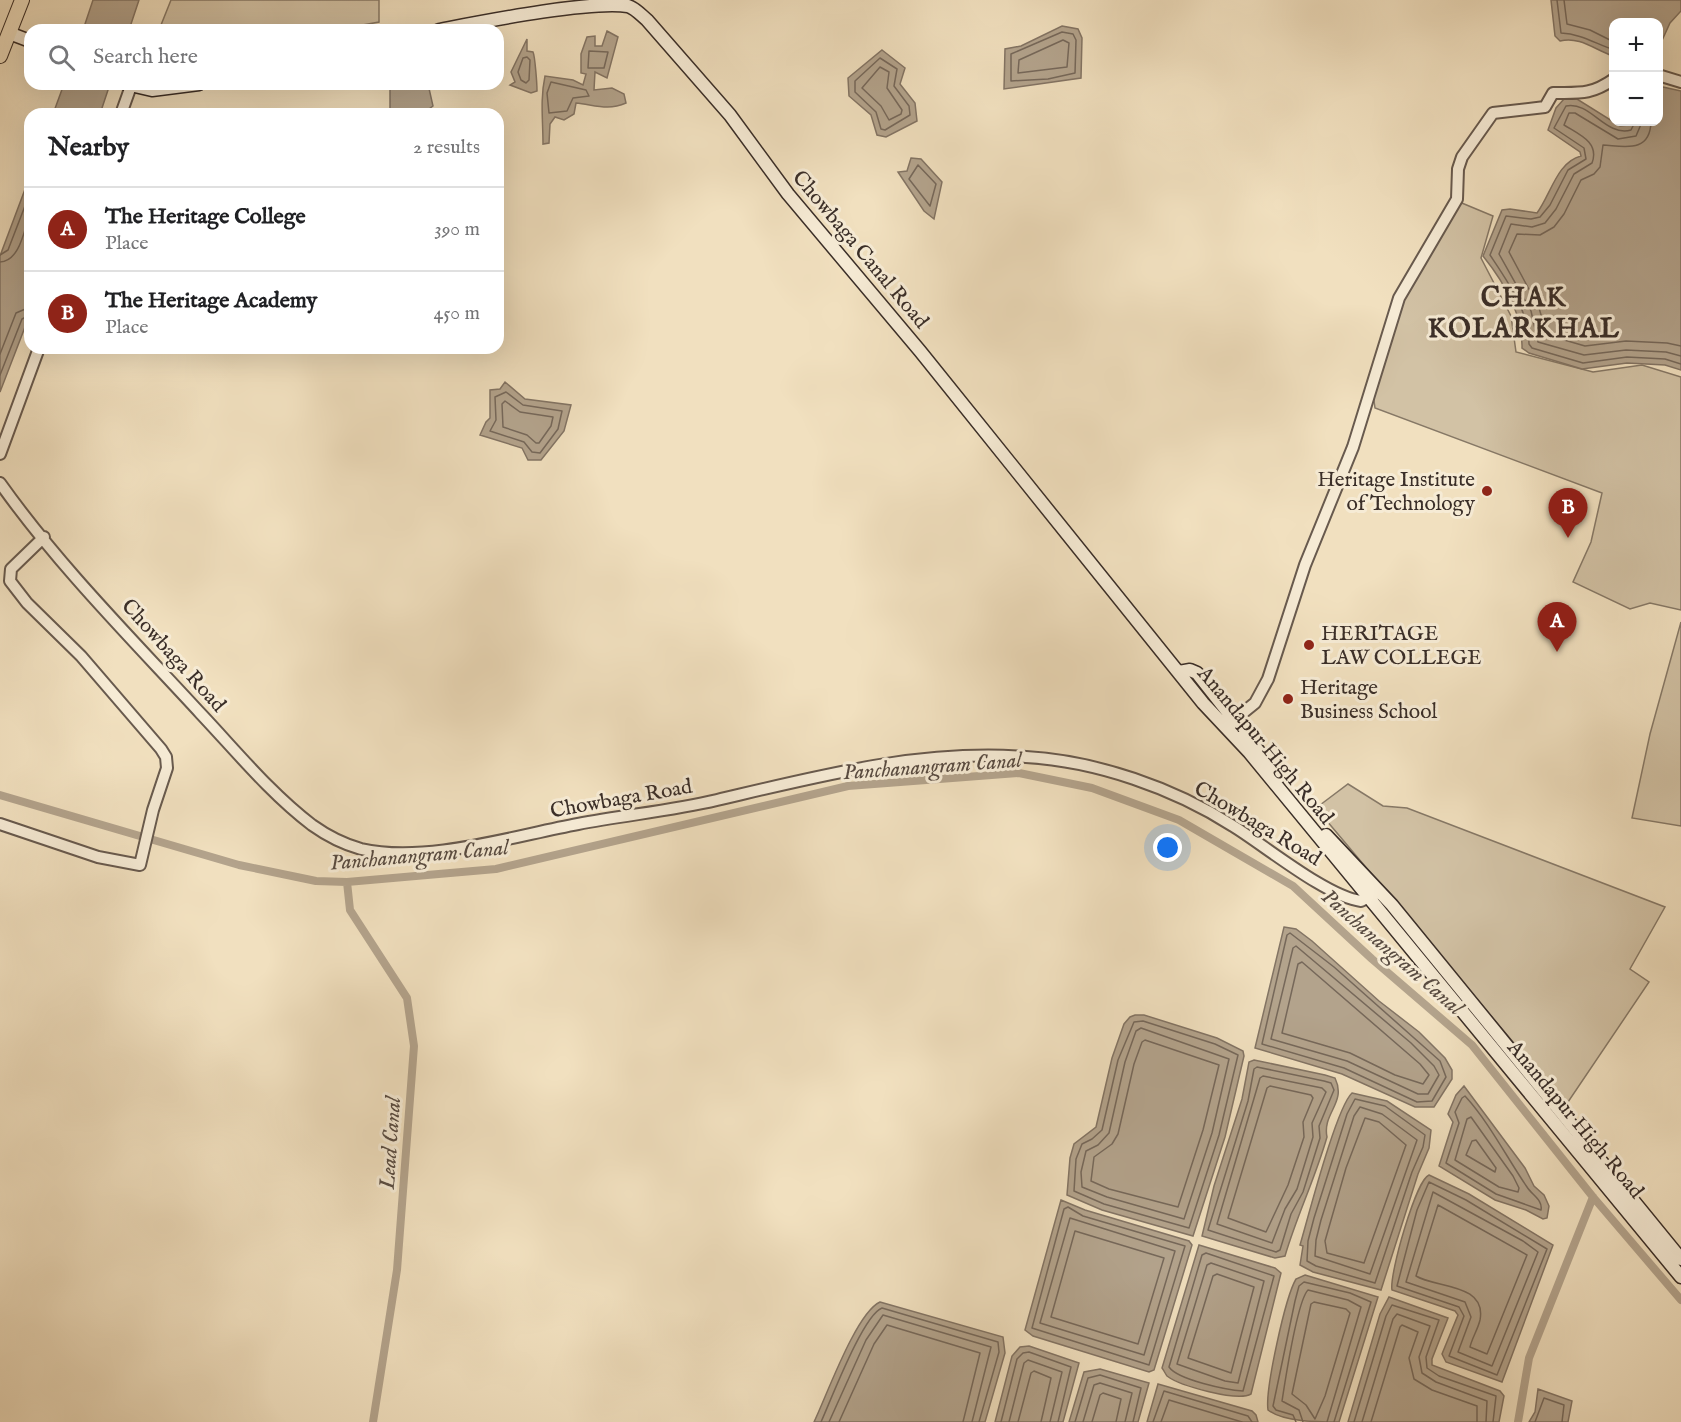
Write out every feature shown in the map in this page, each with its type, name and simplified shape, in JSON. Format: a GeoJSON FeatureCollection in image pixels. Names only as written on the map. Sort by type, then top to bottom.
{"type":"FeatureCollection","features":[{"type":"Feature","properties":{"kind":"main road"},"geometry":{"type":"LineString","coordinates":[[0,56],[22,0]]}},
{"type":"Feature","properties":{"kind":"main road","name":"Chowbaga Canal Road"},"geometry":{"type":"LineString","coordinates":[[468,24],[551,7],[602,2],[630,6],[646,20],[730,115],[788,194],[920,351],[1179,672]]}},
{"type":"Feature","properties":{"kind":"main road"},"geometry":{"type":"LineString","coordinates":[[9,33],[24,39]]}},
{"type":"Feature","properties":{"kind":"main road","name":"Anandapur High Road"},"geometry":{"type":"LineString","coordinates":[[1179,672],[1190,670],[1197,673],[1230,723],[1681,1277]]}},
{"type":"Feature","properties":{"kind":"main road","name":"Anandapur High Road"},"geometry":{"type":"LineString","coordinates":[[1373,896],[1392,905],[1681,1259]]}},
{"type":"Feature","properties":{"kind":"street"},"geometry":{"type":"LineString","coordinates":[[1663,76],[1681,82]]}},
{"type":"Feature","properties":{"kind":"street"},"geometry":{"type":"LineString","coordinates":[[1230,723],[1255,703],[1268,679],[1305,565],[1337,489],[1371,396],[1396,306],[1408,279],[1457,199],[1458,169],[1462,157],[1493,113],[1545,107],[1553,93],[1588,93],[1597,91],[1609,83]]}},
{"type":"Feature","properties":{"kind":"street"},"geometry":{"type":"LineString","coordinates":[[123,108],[128,90]]}},
{"type":"Feature","properties":{"kind":"street"},"geometry":{"type":"LineString","coordinates":[[0,454],[37,354]]}},
{"type":"Feature","properties":{"kind":"street","name":"Chowbaga Road"},"geometry":{"type":"LineString","coordinates":[[0,483],[159,669],[290,806],[314,827],[355,847],[391,852],[469,847],[590,821],[676,810],[870,765],[927,758],[1029,757],[1108,772],[1186,800],[1233,826],[1331,891],[1352,900],[1373,896]]}},
{"type":"Feature","properties":{"kind":"street"},"geometry":{"type":"LineString","coordinates":[[0,824],[76,850],[132,866],[140,865],[167,768],[164,753],[81,656],[27,603],[10,581],[11,568],[44,537]]}},
{"type":"Feature","properties":{"kind":"shaded area"},"geometry":{"type":"Polygon","coordinates":[[[171,0],[379,0],[379,22],[368,24],[161,24],[171,0]]]}},
{"type":"Feature","properties":{"kind":"shaded area"},"geometry":{"type":"Polygon","coordinates":[[[1457,201],[1493,216],[1481,258],[1511,316],[1516,352],[1593,372],[1642,365],[1681,377],[1681,610],[1650,603],[1630,609],[1573,582],[1591,542],[1602,493],[1375,408],[1372,387],[1396,298],[1457,201]]]}},
{"type":"Feature","properties":{"kind":"shaded area"},"geometry":{"type":"Polygon","coordinates":[[[1681,622],[1681,826],[1632,818],[1650,734],[1681,622]]]}},
{"type":"Feature","properties":{"kind":"shaded area"},"geometry":{"type":"Polygon","coordinates":[[[1348,784],[1383,806],[1407,808],[1665,907],[1630,969],[1649,982],[1566,1105],[1316,808],[1348,784]]]}},
{"type":"Feature","properties":{"kind":"water"},"geometry":{"type":"Polygon","coordinates":[[[93,0],[139,0],[131,24],[85,24],[93,0]]]}},
{"type":"Feature","properties":{"kind":"water"},"geometry":{"type":"Polygon","coordinates":[[[1551,0],[1681,0],[1681,11],[1670,23],[1663,38],[1663,18],[1609,18],[1609,54],[1574,40],[1560,41],[1555,36],[1551,0]]]}},
{"type":"Feature","properties":{"kind":"water"},"geometry":{"type":"Polygon","coordinates":[[[1062,26],[1078,29],[1082,38],[1081,78],[1004,89],[1005,49],[1021,46],[1062,26]]]}},
{"type":"Feature","properties":{"kind":"water"},"geometry":{"type":"Polygon","coordinates":[[[607,31],[618,37],[607,78],[595,72],[594,90],[612,88],[624,94],[626,103],[607,107],[576,103],[574,114],[564,120],[555,117],[550,124],[549,143],[543,144],[542,102],[545,76],[573,80],[583,85],[586,74],[581,73],[581,54],[587,37],[595,36],[595,46],[602,46],[607,31]]]}},
{"type":"Feature","properties":{"kind":"water"},"geometry":{"type":"Polygon","coordinates":[[[527,39],[527,51],[533,52],[536,77],[537,91],[531,93],[510,85],[515,82],[511,72],[527,39]]]}},
{"type":"Feature","properties":{"kind":"water"},"geometry":{"type":"Polygon","coordinates":[[[882,50],[905,68],[900,84],[915,103],[917,121],[886,137],[877,135],[871,115],[849,96],[848,78],[882,50]]]}},
{"type":"Feature","properties":{"kind":"water"},"geometry":{"type":"Polygon","coordinates":[[[1663,87],[1681,91],[1681,370],[1665,365],[1627,363],[1582,369],[1529,353],[1522,348],[1519,323],[1511,299],[1483,256],[1502,210],[1537,213],[1560,172],[1573,159],[1581,156],[1580,152],[1548,130],[1556,108],[1564,99],[1577,99],[1609,119],[1609,126],[1663,126],[1663,87]]]}},
{"type":"Feature","properties":{"kind":"water"},"geometry":{"type":"Polygon","coordinates":[[[62,90],[108,90],[102,108],[55,108],[62,90]]]}},
{"type":"Feature","properties":{"kind":"water"},"geometry":{"type":"Polygon","coordinates":[[[390,90],[429,90],[433,106],[429,108],[390,108],[390,90]]]}},
{"type":"Feature","properties":{"kind":"water"},"geometry":{"type":"Polygon","coordinates":[[[911,158],[921,159],[942,182],[934,219],[924,211],[898,172],[907,171],[911,158]]]}},
{"type":"Feature","properties":{"kind":"water"},"geometry":{"type":"Polygon","coordinates":[[[24,192],[24,330],[0,392],[0,256],[24,192]]]}},
{"type":"Feature","properties":{"kind":"water"},"geometry":{"type":"Polygon","coordinates":[[[505,382],[525,399],[571,405],[564,431],[541,460],[528,460],[522,448],[480,435],[490,418],[490,390],[500,389],[505,382]]]}},
{"type":"Feature","properties":{"kind":"water"},"geometry":{"type":"Polygon","coordinates":[[[1284,927],[1296,929],[1312,941],[1379,1001],[1419,1032],[1445,1058],[1452,1070],[1452,1079],[1434,1107],[1415,1107],[1342,1074],[1255,1048],[1284,927]]]}},
{"type":"Feature","properties":{"kind":"water"},"geometry":{"type":"Polygon","coordinates":[[[1135,1015],[1144,1015],[1217,1038],[1243,1051],[1244,1056],[1225,1137],[1193,1236],[1102,1210],[1067,1195],[1070,1158],[1074,1144],[1096,1127],[1112,1058],[1124,1024],[1135,1015]]]}},
{"type":"Feature","properties":{"kind":"water"},"geometry":{"type":"Polygon","coordinates":[[[1254,1060],[1335,1078],[1338,1087],[1336,1101],[1326,1129],[1327,1137],[1285,1256],[1275,1258],[1202,1236],[1214,1186],[1242,1099],[1249,1062],[1254,1060]]]}},
{"type":"Feature","properties":{"kind":"water"},"geometry":{"type":"Polygon","coordinates":[[[1464,1086],[1525,1168],[1534,1186],[1544,1195],[1549,1206],[1547,1218],[1543,1219],[1526,1210],[1495,1200],[1439,1166],[1453,1122],[1448,1114],[1456,1095],[1464,1086]]]}},
{"type":"Feature","properties":{"kind":"water"},"geometry":{"type":"Polygon","coordinates":[[[1352,1093],[1387,1101],[1431,1130],[1429,1148],[1418,1174],[1381,1290],[1313,1272],[1300,1265],[1303,1246],[1300,1245],[1323,1164],[1338,1119],[1352,1093]]]}},
{"type":"Feature","properties":{"kind":"water"},"geometry":{"type":"Polygon","coordinates":[[[1429,1175],[1469,1194],[1553,1245],[1502,1382],[1446,1362],[1442,1354],[1458,1315],[1455,1311],[1392,1290],[1404,1229],[1417,1193],[1429,1175]]]}},
{"type":"Feature","properties":{"kind":"water"},"geometry":{"type":"Polygon","coordinates":[[[1061,1200],[1085,1210],[1189,1241],[1192,1245],[1154,1370],[1149,1372],[1033,1336],[1025,1330],[1061,1200]]]}},
{"type":"Feature","properties":{"kind":"water"},"geometry":{"type":"Polygon","coordinates":[[[1199,1245],[1275,1268],[1281,1273],[1251,1394],[1234,1396],[1196,1388],[1167,1376],[1162,1368],[1199,1245]]]}},
{"type":"Feature","properties":{"kind":"water"},"geometry":{"type":"Polygon","coordinates":[[[1305,1275],[1378,1297],[1339,1422],[1292,1419],[1268,1410],[1273,1365],[1287,1305],[1296,1279],[1305,1275]]]}},
{"type":"Feature","properties":{"kind":"water"},"geometry":{"type":"Polygon","coordinates":[[[1389,1297],[1448,1318],[1432,1359],[1432,1365],[1500,1391],[1504,1396],[1499,1422],[1348,1422],[1380,1314],[1389,1297]]]}},
{"type":"Feature","properties":{"kind":"water"},"geometry":{"type":"Polygon","coordinates":[[[880,1302],[1003,1337],[1005,1353],[985,1422],[814,1422],[852,1338],[871,1309],[880,1302]]]}},
{"type":"Feature","properties":{"kind":"water"},"geometry":{"type":"Polygon","coordinates":[[[1029,1346],[1079,1363],[1063,1422],[995,1422],[1012,1356],[1020,1347],[1029,1346]]]}},
{"type":"Feature","properties":{"kind":"water"},"geometry":{"type":"Polygon","coordinates":[[[1100,1369],[1149,1383],[1138,1422],[1069,1422],[1084,1372],[1100,1369]]]}},
{"type":"Feature","properties":{"kind":"water"},"geometry":{"type":"Polygon","coordinates":[[[1158,1384],[1252,1411],[1258,1422],[1147,1422],[1158,1384]]]}},
{"type":"Feature","properties":{"kind":"water"},"geometry":{"type":"Polygon","coordinates":[[[1538,1389],[1572,1401],[1568,1422],[1529,1422],[1535,1412],[1538,1389]]]}},
{"type":"Feature","properties":{"kind":"waterway","name":"Panchanangram Canal"},"geometry":{"type":"LineString","coordinates":[[0,795],[239,865],[316,881],[347,882],[496,869],[848,786],[1019,773],[1092,788],[1179,820],[1293,886],[1372,959],[1472,1045],[1593,1197],[1681,1300]]}},
{"type":"Feature","properties":{"kind":"waterway","name":"Lead Canal"},"geometry":{"type":"LineString","coordinates":[[347,882],[350,910],[407,998],[414,1046],[397,1270],[373,1422]]}},
{"type":"Feature","properties":{"kind":"waterway"},"geometry":{"type":"LineString","coordinates":[[1518,1422],[1529,1358],[1593,1197]]}},
{"type":"Feature","properties":{"kind":"place","name":"Heritage Institute of Technology"},"geometry":{"type":"Point","coordinates":[1487,491]}},
{"type":"Feature","properties":{"kind":"place","name":"The Heritage Academy"},"geometry":{"type":"Point","coordinates":[1568,538]}},
{"type":"Feature","properties":{"kind":"place","name":"HERITAGE LAW COLLEGE"},"geometry":{"type":"Point","coordinates":[1309,645]}},
{"type":"Feature","properties":{"kind":"place","name":"The Heritage College"},"geometry":{"type":"Point","coordinates":[1557,652]}},
{"type":"Feature","properties":{"kind":"place","name":"Heritage Business School"},"geometry":{"type":"Point","coordinates":[1288,699]}},
{"type":"Feature","properties":{"kind":"district","name":"CHAK KOLARKHAL"},"geometry":{"type":"Point","coordinates":[1524,312]}}]}
